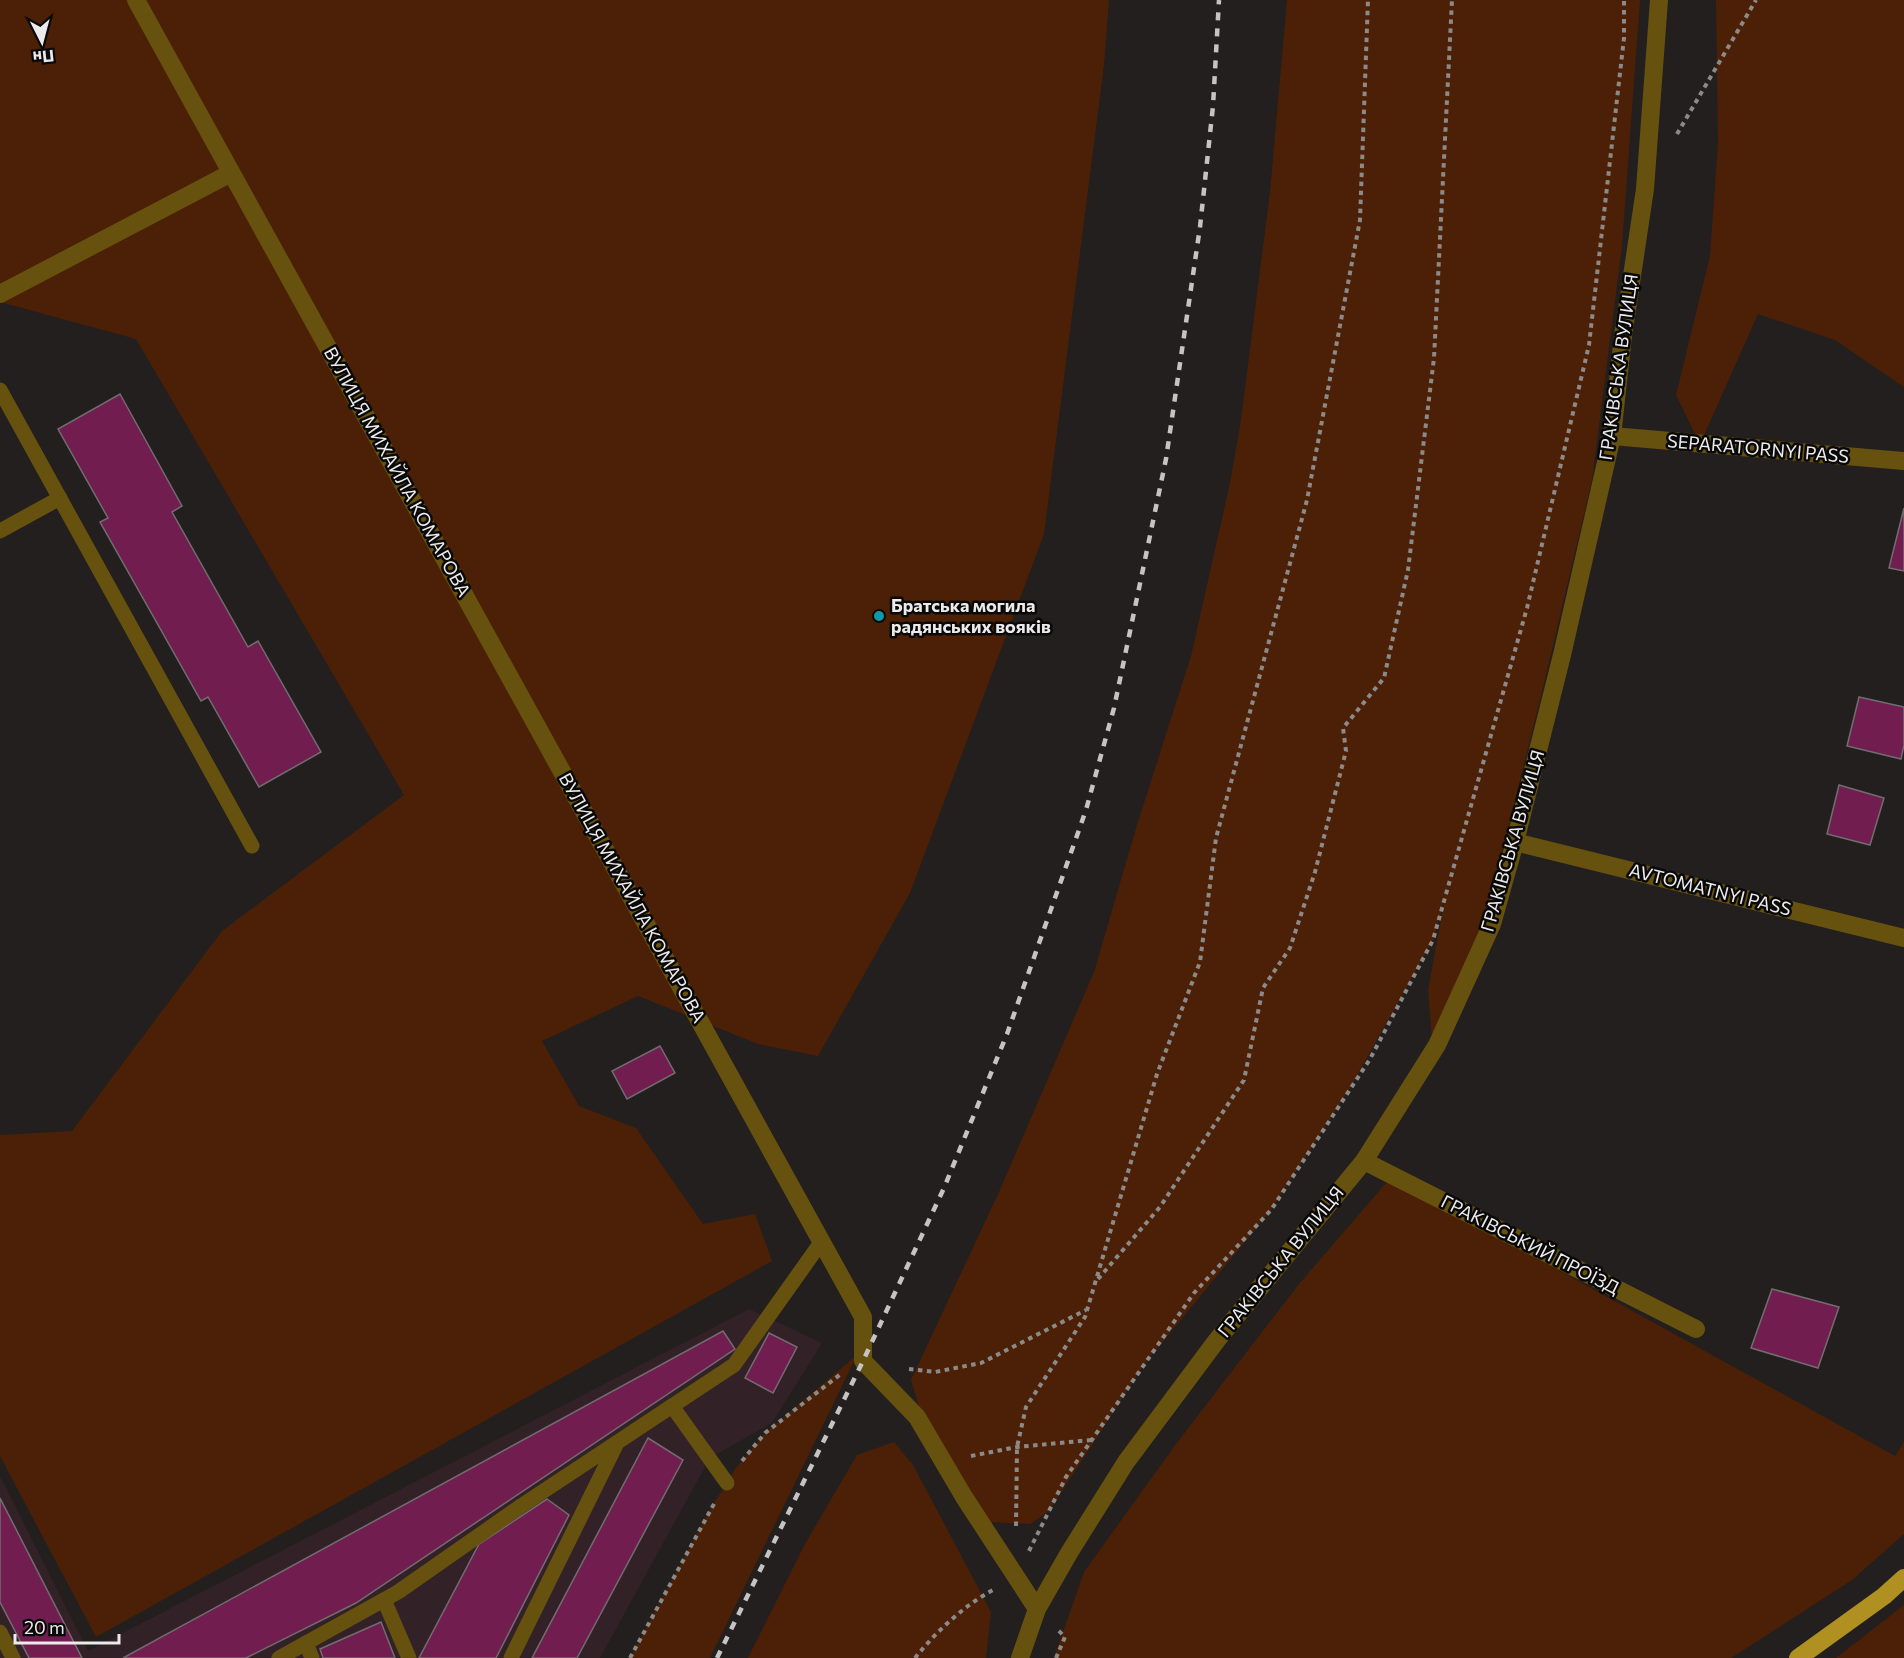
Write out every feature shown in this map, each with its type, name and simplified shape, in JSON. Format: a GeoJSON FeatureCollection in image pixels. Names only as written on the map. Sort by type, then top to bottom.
{"type":"FeatureCollection","features":[{"type":"Feature","properties":{"kind":"highway"},"geometry":{"type":"LineString","coordinates":[[1798,1658],[1884,1596],[1904,1578]]}},
{"type":"Feature","properties":{"kind":"street","name":"ВУЛИЦЯ МИХАЙЛА КОМАРОВА"},"geometry":{"type":"LineString","coordinates":[[136,0],[863,1317],[863,1361]]}},
{"type":"Feature","properties":{"kind":"street","name":"ГРАКІВСЬКА ВУЛИЦЯ"},"geometry":{"type":"LineString","coordinates":[[1020,1658],[1037,1609],[1126,1462],[1217,1340],[1364,1161],[1437,1045],[1492,924],[1562,655],[1612,436],[1623,336],[1645,189],[1659,0]]}},
{"type":"Feature","properties":{"kind":"street"},"geometry":{"type":"LineString","coordinates":[[0,294],[231,173]]}},
{"type":"Feature","properties":{"kind":"street","name":"SEPARATORNYI PASS"},"geometry":{"type":"LineString","coordinates":[[1612,436],[1904,461]]}},
{"type":"Feature","properties":{"kind":"street","name":"AVTOMATNYI PASS"},"geometry":{"type":"LineString","coordinates":[[1515,842],[1904,938]]}},
{"type":"Feature","properties":{"kind":"street","name":"ГРАКІВСЬКИЙ ПРОЇЗД"},"geometry":{"type":"LineString","coordinates":[[1364,1161],[1696,1329]]}},
{"type":"Feature","properties":{"kind":"street"},"geometry":{"type":"LineString","coordinates":[[863,1361],[917,1417],[1015,1578],[1037,1609]]}},
{"type":"Feature","properties":{"kind":"lane"},"geometry":{"type":"LineString","coordinates":[[0,390],[252,846]]}},
{"type":"Feature","properties":{"kind":"lane"},"geometry":{"type":"LineString","coordinates":[[0,531],[60,498]]}},
{"type":"Feature","properties":{"kind":"lane"},"geometry":{"type":"LineString","coordinates":[[279,1658],[384,1600],[735,1365],[822,1241]]}},
{"type":"Feature","properties":{"kind":"lane"},"geometry":{"type":"LineString","coordinates":[[672,1406],[727,1483]]}},
{"type":"Feature","properties":{"kind":"lane"},"geometry":{"type":"LineString","coordinates":[[510,1658],[617,1443]]}},
{"type":"Feature","properties":{"kind":"lane"},"geometry":{"type":"LineString","coordinates":[[384,1600],[409,1658]]}},
{"type":"Feature","properties":{"kind":"lane"},"geometry":{"type":"LineString","coordinates":[[0,1632],[13,1658]]}},
{"type":"Feature","properties":{"kind":"lane"},"geometry":{"type":"LineString","coordinates":[[306,1643],[312,1658]]}},
{"type":"Feature","properties":{"kind":"path"},"geometry":{"type":"LineString","coordinates":[[1016,1530],[1017,1447],[1026,1407],[1085,1317],[1157,1074],[1200,962],[1216,838],[1307,500],[1360,220],[1368,0]]}},
{"type":"Feature","properties":{"kind":"path"},"geometry":{"type":"LineString","coordinates":[[1095,1282],[1160,1207],[1244,1080],[1263,988],[1290,948],[1315,872],[1346,751],[1344,728],[1384,678],[1408,570],[1434,358],[1452,0]]}},
{"type":"Feature","properties":{"kind":"path"},"geometry":{"type":"LineString","coordinates":[[915,1658],[974,1600],[1015,1578],[1066,1477],[1194,1293],[1271,1210],[1370,1059],[1433,940],[1527,608],[1589,345],[1624,38],[1624,0]]}},
{"type":"Feature","properties":{"kind":"path"},"geometry":{"type":"LineString","coordinates":[[1674,139],[1756,0]]}},
{"type":"Feature","properties":{"kind":"path"},"geometry":{"type":"LineString","coordinates":[[863,1361],[935,1372],[981,1363],[1087,1310]]}},
{"type":"Feature","properties":{"kind":"path"},"geometry":{"type":"LineString","coordinates":[[943,1462],[1017,1447],[1092,1440]]}},
{"type":"Feature","properties":{"kind":"shaded area"},"geometry":{"type":"Polygon","coordinates":[[[0,0],[1109,0],[1104,65],[1044,534],[910,893],[818,1056],[758,1044],[638,996],[542,1041],[579,1106],[636,1128],[703,1224],[755,1214],[772,1261],[96,1637],[0,1456],[0,1135],[72,1131],[222,931],[404,795],[136,339],[0,302],[0,0]]]}},
{"type":"Feature","properties":{"kind":"shaded area"},"geometry":{"type":"Polygon","coordinates":[[[1287,0],[1640,0],[1622,246],[1592,480],[1484,924],[1432,1039],[1428,990],[1445,898],[1433,940],[1347,1093],[1271,1210],[1146,1362],[1049,1511],[1030,1524],[989,1522],[920,1410],[911,1380],[999,1192],[1094,972],[1137,825],[1191,656],[1230,483],[1241,420],[1270,192],[1287,0]]]}},
{"type":"Feature","properties":{"kind":"shaded area"},"geometry":{"type":"Polygon","coordinates":[[[1716,0],[1904,0],[1904,387],[1835,340],[1758,314],[1700,444],[1676,395],[1710,256],[1718,144],[1716,0]]]}},
{"type":"Feature","properties":{"kind":"shaded area"},"geometry":{"type":"Polygon","coordinates":[[[1393,1175],[1419,1193],[1895,1456],[1904,1442],[1904,1534],[1852,1580],[1731,1658],[1054,1658],[1084,1572],[1176,1444],[1299,1284],[1393,1175]]]}},
{"type":"Feature","properties":{"kind":"shaded area"},"geometry":{"type":"Polygon","coordinates":[[[749,1309],[822,1343],[772,1423],[710,1458],[600,1658],[0,1658],[0,1476],[88,1651],[749,1309]]]}},
{"type":"Feature","properties":{"kind":"shaded area"},"geometry":{"type":"Polygon","coordinates":[[[857,1355],[710,1658],[630,1658],[708,1513],[736,1468],[765,1433],[857,1355]]]}},
{"type":"Feature","properties":{"kind":"shaded area"},"geometry":{"type":"Polygon","coordinates":[[[894,1442],[913,1465],[991,1612],[986,1658],[748,1658],[805,1544],[857,1455],[894,1442]]]}},
{"type":"Feature","properties":{"kind":"shaded area"},"geometry":{"type":"Polygon","coordinates":[[[1904,1605],[1904,1658],[1836,1658],[1904,1605]]]}},
{"type":"Feature","properties":{"kind":"building"},"geometry":{"type":"Polygon","coordinates":[[[120,394],[182,506],[172,512],[248,647],[258,641],[321,752],[259,787],[208,697],[201,701],[100,522],[108,518],[58,429],[120,394]]]}},
{"type":"Feature","properties":{"kind":"building"},"geometry":{"type":"Polygon","coordinates":[[[1904,508],[1904,571],[1889,568],[1904,508]]]}},
{"type":"Feature","properties":{"kind":"building"},"geometry":{"type":"Polygon","coordinates":[[[1859,697],[1904,707],[1904,745],[1901,759],[1847,746],[1859,697]]]}},
{"type":"Feature","properties":{"kind":"building"},"geometry":{"type":"Polygon","coordinates":[[[1839,785],[1884,798],[1870,845],[1827,834],[1839,785]]]}},
{"type":"Feature","properties":{"kind":"building"},"geometry":{"type":"Polygon","coordinates":[[[660,1046],[675,1073],[627,1099],[612,1071],[660,1046]]]}},
{"type":"Feature","properties":{"kind":"building"},"geometry":{"type":"Polygon","coordinates":[[[1772,1289],[1839,1307],[1818,1368],[1751,1348],[1772,1289]]]}},
{"type":"Feature","properties":{"kind":"building"},"geometry":{"type":"Polygon","coordinates":[[[723,1331],[735,1349],[356,1603],[246,1658],[123,1658],[723,1331]]]}},
{"type":"Feature","properties":{"kind":"building"},"geometry":{"type":"Polygon","coordinates":[[[769,1333],[797,1347],[773,1393],[745,1378],[769,1333]]]}},
{"type":"Feature","properties":{"kind":"building"},"geometry":{"type":"Polygon","coordinates":[[[648,1438],[683,1460],[577,1658],[532,1658],[648,1438]]]}},
{"type":"Feature","properties":{"kind":"building"},"geometry":{"type":"Polygon","coordinates":[[[0,1498],[82,1658],[29,1658],[0,1602],[0,1498]]]}},
{"type":"Feature","properties":{"kind":"building"},"geometry":{"type":"Polygon","coordinates":[[[547,1499],[569,1515],[496,1658],[419,1658],[479,1544],[547,1499]]]}},
{"type":"Feature","properties":{"kind":"building"},"geometry":{"type":"Polygon","coordinates":[[[381,1622],[395,1658],[323,1658],[320,1649],[381,1622]]]}},
{"type":"Feature","properties":{"kind":"railway"},"geometry":{"type":"LineString","coordinates":[[717,1658],[863,1361],[944,1188],[1007,1034],[1086,810],[1114,708],[1166,459],[1200,227],[1213,106],[1219,0]]}},
{"type":"Feature","properties":{"kind":"place","name":"Братська могила радянських вояків"},"geometry":{"type":"Point","coordinates":[879,616]}}]}
